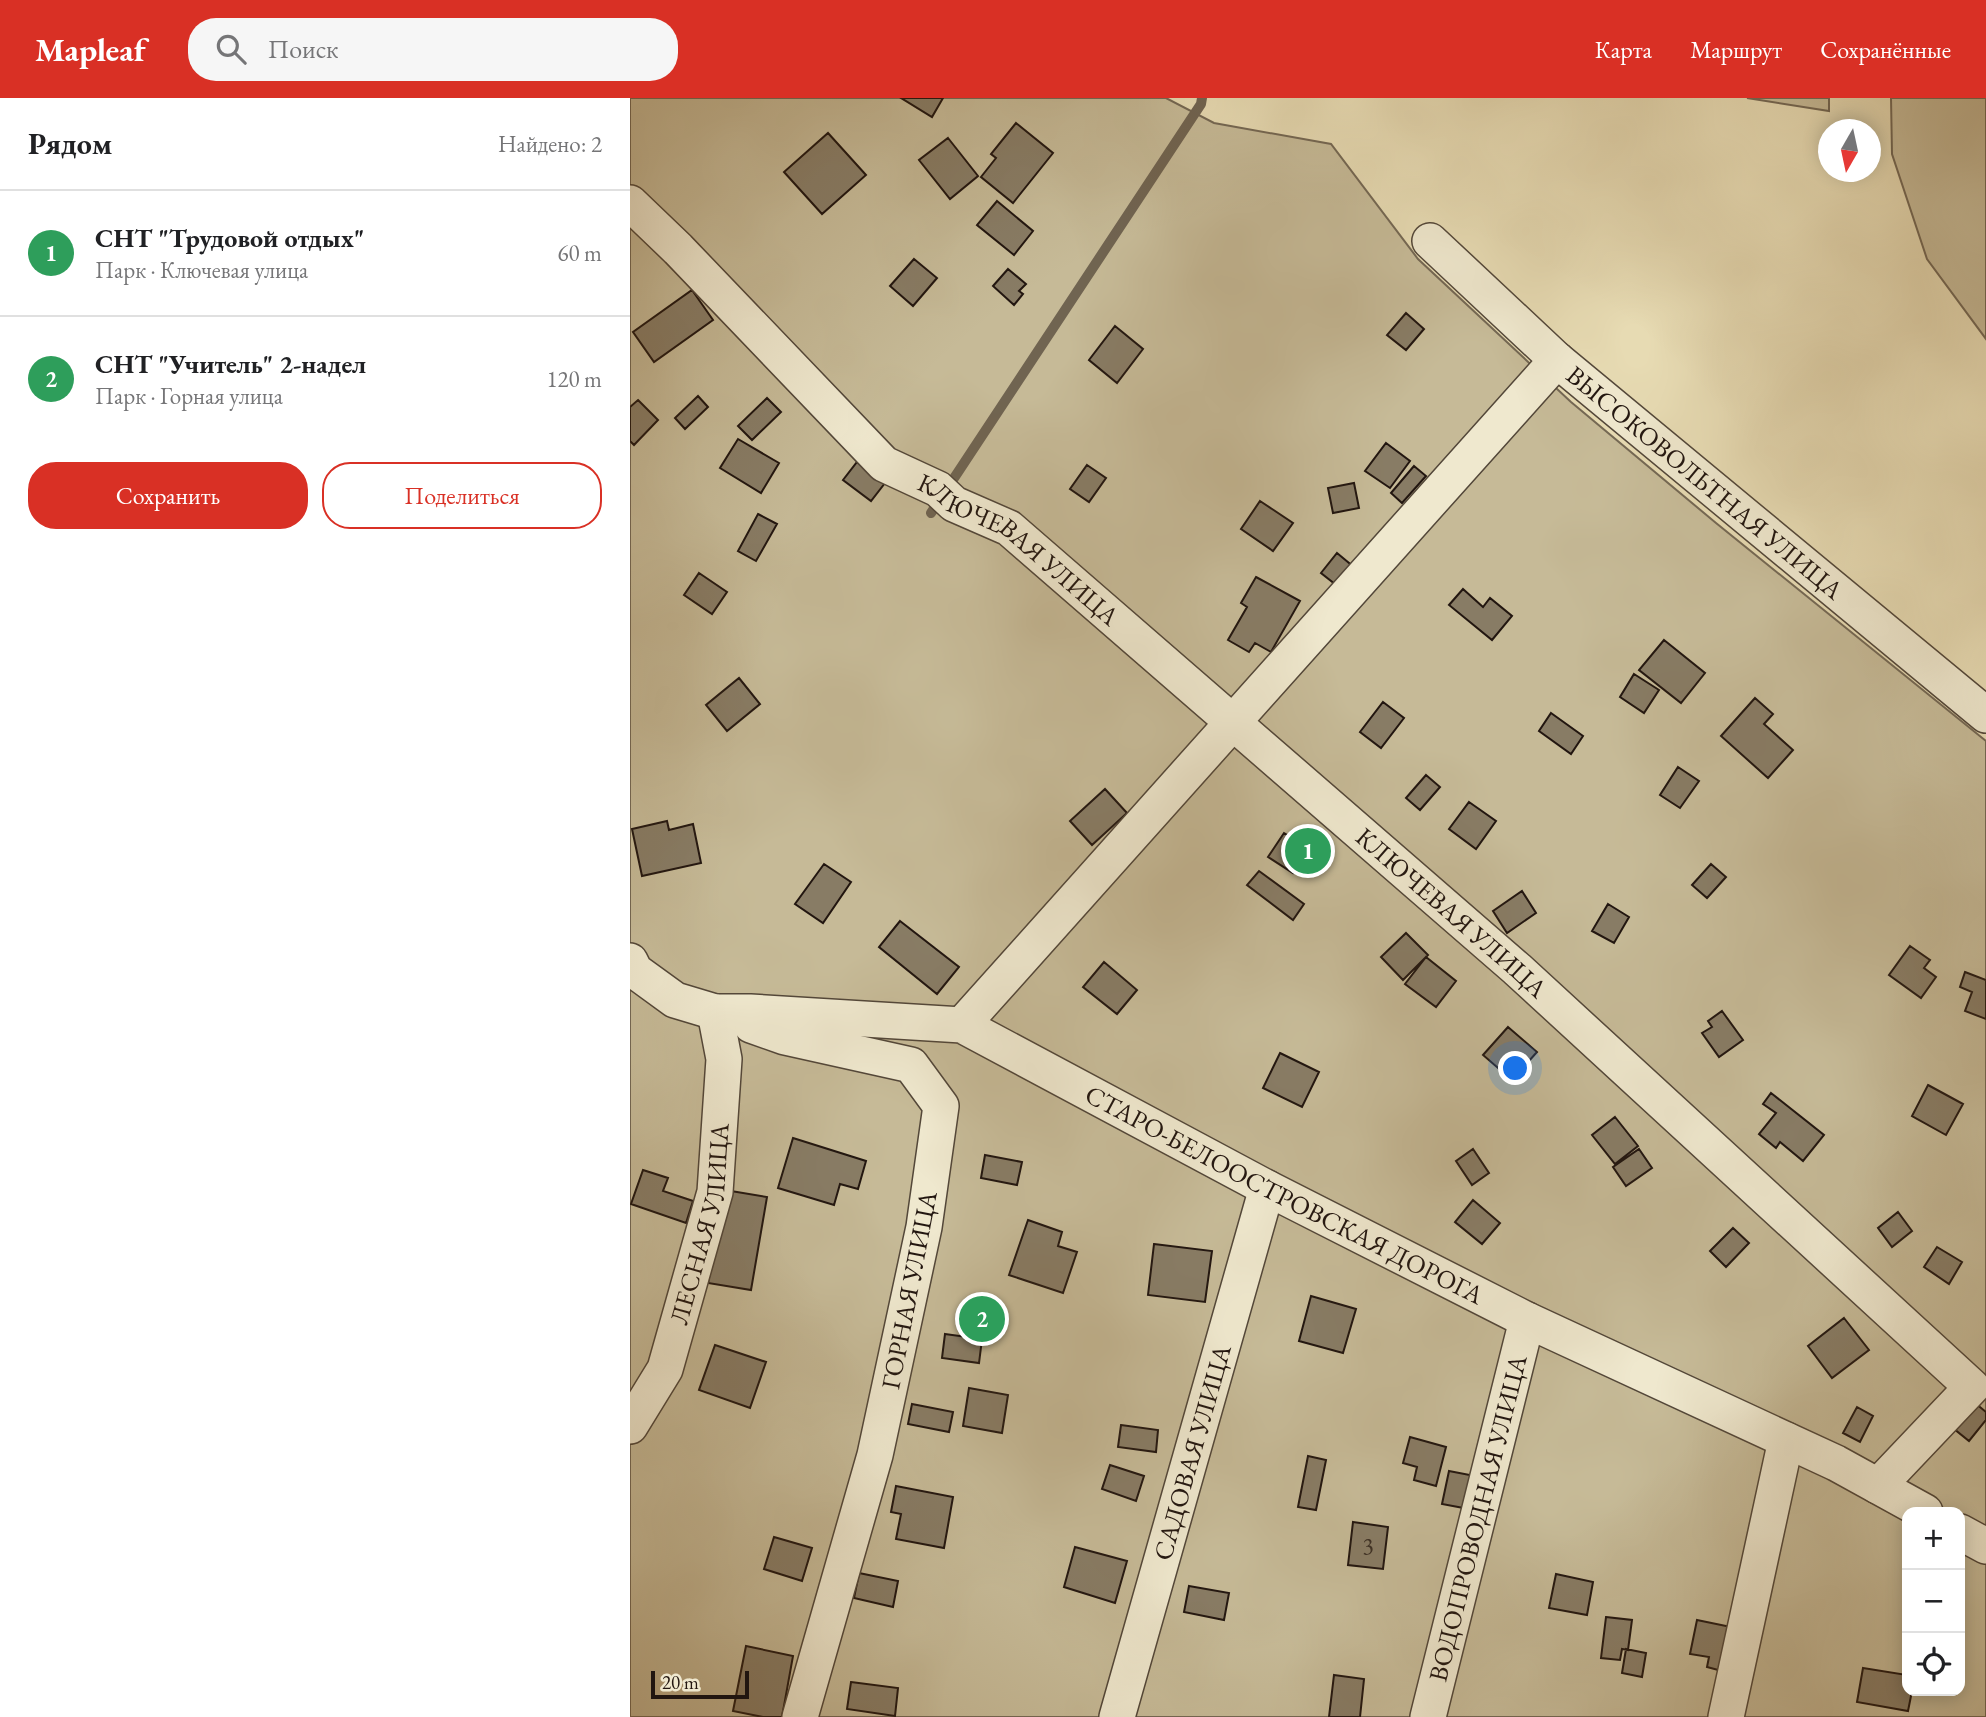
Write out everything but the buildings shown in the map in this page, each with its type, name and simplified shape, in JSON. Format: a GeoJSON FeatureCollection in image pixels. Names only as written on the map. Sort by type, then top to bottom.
{"type":"FeatureCollection","features":[{"type":"Feature","properties":{"kind":"street","name":"КЛЮЧЕВАЯ УЛИЦА"},"geometry":{"type":"LineString","coordinates":[[630,202],[884,464],[1009,528],[1517,970],[1972,1387],[1878,1486]]}},
{"type":"Feature","properties":{"kind":"street","name":"ВЫСОКОВОЛЬТНАЯ УЛИЦА"},"geometry":{"type":"LineString","coordinates":[[1430,241],[1557,360],[1986,715]]}},
{"type":"Feature","properties":{"kind":"street"},"geometry":{"type":"LineString","coordinates":[[962,1025],[1557,360]]}},
{"type":"Feature","properties":{"kind":"street","name":"СТАРО-БЕЛООСТРОВСКАЯ ДОРОГА"},"geometry":{"type":"LineString","coordinates":[[630,961],[635,971],[675,1000],[715,1012],[962,1025],[1267,1188],[1527,1320],[1786,1440],[1916,1507]]}},
{"type":"Feature","properties":{"kind":"street","name":"ЛЕСНАЯ УЛИЦА"},"geometry":{"type":"LineString","coordinates":[[630,1426],[666,1369],[715,1192],[724,1059],[715,1012]]}},
{"type":"Feature","properties":{"kind":"street","name":"ГОРНАЯ УЛИЦА"},"geometry":{"type":"LineString","coordinates":[[715,1012],[785,1037],[911,1065],[941,1105],[924,1227],[875,1455],[800,1717]]}},
{"type":"Feature","properties":{"kind":"street","name":"САДОВАЯ УЛИЦА"},"geometry":{"type":"LineString","coordinates":[[1117,1717],[1267,1188]]}},
{"type":"Feature","properties":{"kind":"street","name":"ВОДОПРОВОДНАЯ УЛИЦА"},"geometry":{"type":"LineString","coordinates":[[1428,1717],[1527,1320]]}},
{"type":"Feature","properties":{"kind":"street"},"geometry":{"type":"LineString","coordinates":[[1726,1717],[1786,1440]]}},
{"type":"Feature","properties":{"kind":"street"},"geometry":{"type":"LineString","coordinates":[[1965,1535],[1986,1546]]}},
{"type":"Feature","properties":{"kind":"shaded area"},"geometry":{"type":"Polygon","coordinates":[[[630,98],[1166,98],[1214,123],[1331,144],[1418,259],[1571,402],[1986,741],[1986,1717],[630,1717],[630,98]]]}},
{"type":"Feature","properties":{"kind":"shaded area"},"geometry":{"type":"Polygon","coordinates":[[[1747,98],[1829,98],[1829,111],[1747,98]]]}},
{"type":"Feature","properties":{"kind":"shaded area"},"geometry":{"type":"Polygon","coordinates":[[[1891,98],[1986,98],[1986,339],[1927,259],[1892,154],[1891,98]]]}},
{"type":"Feature","properties":{"kind":"waterway"},"geometry":{"type":"LineString","coordinates":[[931,513],[1201,104],[1202,98]]}},
{"type":"Feature","properties":{"kind":"place","name":"СНТ \"Трудовой отдых\""},"geometry":{"type":"Point","coordinates":[1308,851]}},
{"type":"Feature","properties":{"kind":"place","name":"СНТ \"Учитель\" 2-надел"},"geometry":{"type":"Point","coordinates":[982,1319]}}]}
